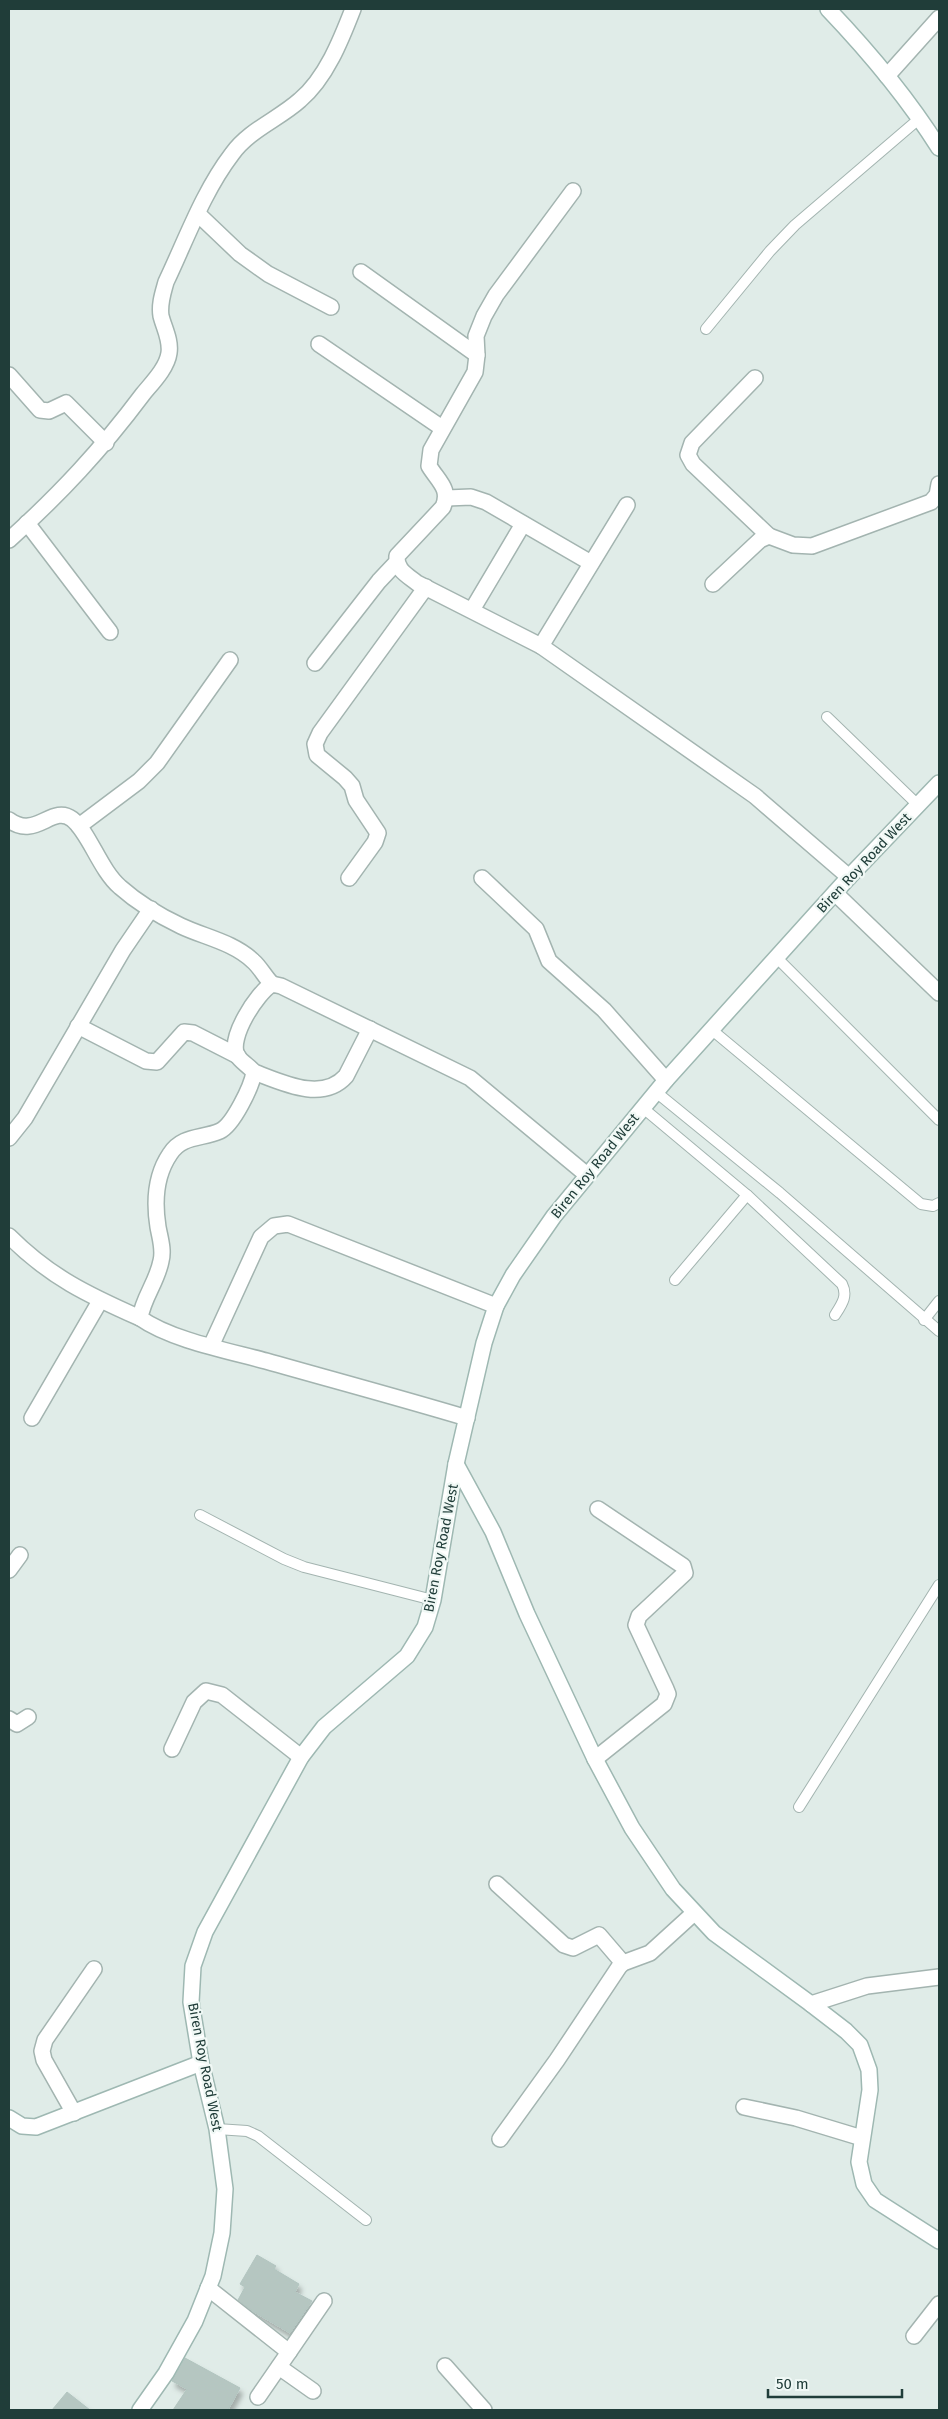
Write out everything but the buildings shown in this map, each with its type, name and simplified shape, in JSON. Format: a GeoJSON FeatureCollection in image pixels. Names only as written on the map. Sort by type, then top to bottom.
{"type":"FeatureCollection","features":[{"type":"Feature","properties":{"kind":"street"},"geometry":{"type":"LineString","coordinates":[[9,540],[69,484],[106,443],[162,370],[169,354],[169,340],[161,315],[161,299],[166,282],[198,214],[232,153],[251,135],[301,100],[324,71],[343,34],[353,9]]}},
{"type":"Feature","properties":{"kind":"street"},"geometry":{"type":"LineString","coordinates":[[828,9],[887,76],[920,118],[939,148]]}},
{"type":"Feature","properties":{"kind":"street"},"geometry":{"type":"LineString","coordinates":[[887,76],[939,18]]}},
{"type":"Feature","properties":{"kind":"street"},"geometry":{"type":"LineString","coordinates":[[315,663],[396,563],[397,556],[443,507],[447,498],[445,488],[429,466],[431,450],[475,372],[477,355],[476,336],[484,316],[573,191]]}},
{"type":"Feature","properties":{"kind":"street"},"geometry":{"type":"LineString","coordinates":[[198,214],[240,254],[268,274],[331,307]]}},
{"type":"Feature","properties":{"kind":"street"},"geometry":{"type":"LineString","coordinates":[[361,272],[477,355]]}},
{"type":"Feature","properties":{"kind":"street"},"geometry":{"type":"LineString","coordinates":[[319,344],[442,428]]}},
{"type":"Feature","properties":{"kind":"street"},"geometry":{"type":"LineString","coordinates":[[9,375],[40,410],[49,411],[66,403],[106,443]]}},
{"type":"Feature","properties":{"kind":"street"},"geometry":{"type":"LineString","coordinates":[[755,378],[692,443],[688,455],[693,464],[769,536],[793,545],[812,546],[931,502],[937,496],[939,484]]}},
{"type":"Feature","properties":{"kind":"street"},"geometry":{"type":"LineString","coordinates":[[447,498],[471,497],[486,502],[591,563]]}},
{"type":"Feature","properties":{"kind":"street"},"geometry":{"type":"LineString","coordinates":[[541,646],[627,504]]}},
{"type":"Feature","properties":{"kind":"street"},"geometry":{"type":"LineString","coordinates":[[27,523],[110,632]]}},
{"type":"Feature","properties":{"kind":"street"},"geometry":{"type":"LineString","coordinates":[[472,610],[524,524]]}},
{"type":"Feature","properties":{"kind":"street"},"geometry":{"type":"LineString","coordinates":[[713,584],[760,540],[769,536]]}},
{"type":"Feature","properties":{"kind":"street"},"geometry":{"type":"LineString","coordinates":[[396,563],[400,570],[426,587],[541,646],[756,796],[849,877]]}},
{"type":"Feature","properties":{"kind":"street"},"geometry":{"type":"LineString","coordinates":[[349,878],[375,842],[378,833],[356,800],[352,786],[317,755],[316,744],[320,733],[426,587]]}},
{"type":"Feature","properties":{"kind":"street"},"geometry":{"type":"LineString","coordinates":[[78,826],[139,781],[157,762],[230,660]]}},
{"type":"Feature","properties":{"kind":"street","name":"Biren Roy Road West"},"geometry":{"type":"LineString","coordinates":[[140,2410],[166,2374],[195,2321],[208,2288],[222,2232],[225,2189],[217,2129],[201,2063],[191,2002],[193,1966],[206,1932],[301,1756],[324,1727],[406,1656],[425,1627],[433,1600],[456,1464],[484,1343],[496,1306],[513,1276],[549,1224],[661,1086],[849,877],[939,783]]}},
{"type":"Feature","properties":{"kind":"street"},"geometry":{"type":"LineString","coordinates":[[9,820],[21,828],[63,815],[71,818],[107,872],[120,887],[151,909],[181,926],[230,946],[252,960],[272,984],[281,986],[470,1078],[587,1175]]}},
{"type":"Feature","properties":{"kind":"street"},"geometry":{"type":"LineString","coordinates":[[482,878],[536,929],[549,961],[610,1016],[661,1086]]}},
{"type":"Feature","properties":{"kind":"street"},"geometry":{"type":"LineString","coordinates":[[835,893],[939,993]]}},
{"type":"Feature","properties":{"kind":"street"},"geometry":{"type":"LineString","coordinates":[[9,1138],[25,1118],[123,950],[151,909]]}},
{"type":"Feature","properties":{"kind":"street"},"geometry":{"type":"LineString","coordinates":[[238,1056],[236,1047],[238,1034],[254,1003],[265,988],[272,984]]}},
{"type":"Feature","properties":{"kind":"street"},"geometry":{"type":"LineString","coordinates":[[78,1026],[146,1061],[157,1062],[184,1032],[193,1033],[238,1056],[254,1072],[298,1088],[312,1090],[340,1082],[346,1076],[370,1029]]}},
{"type":"Feature","properties":{"kind":"street"},"geometry":{"type":"LineString","coordinates":[[140,1318],[142,1305],[162,1260],[155,1200],[157,1183],[169,1154],[178,1144],[190,1138],[222,1130],[230,1121],[252,1082],[254,1072]]}},
{"type":"Feature","properties":{"kind":"street"},"geometry":{"type":"LineString","coordinates":[[211,1346],[261,1237],[274,1226],[288,1224],[496,1306]]}},
{"type":"Feature","properties":{"kind":"street"},"geometry":{"type":"LineString","coordinates":[[9,1236],[49,1272],[74,1288],[140,1318],[150,1325],[211,1346],[361,1386],[467,1418]]}},
{"type":"Feature","properties":{"kind":"street"},"geometry":{"type":"LineString","coordinates":[[32,1418],[100,1301]]}},
{"type":"Feature","properties":{"kind":"street"},"geometry":{"type":"LineString","coordinates":[[456,1464],[493,1532],[527,1614],[595,1759],[632,1828],[673,1888],[694,1913],[714,1932],[846,2031],[860,2045],[869,2070],[870,2090],[862,2138],[861,2169],[864,2184],[875,2200],[939,2241]]}},
{"type":"Feature","properties":{"kind":"street"},"geometry":{"type":"LineString","coordinates":[[595,1759],[664,1704],[667,1699],[666,1689],[636,1625],[639,1616],[684,1573],[682,1566],[598,1509]]}},
{"type":"Feature","properties":{"kind":"street"},"geometry":{"type":"LineString","coordinates":[[9,1570],[20,1555]]}},
{"type":"Feature","properties":{"kind":"street"},"geometry":{"type":"LineString","coordinates":[[172,1749],[194,1702],[206,1691],[222,1695],[301,1756]]}},
{"type":"Feature","properties":{"kind":"street"},"geometry":{"type":"LineString","coordinates":[[9,1719],[17,1724],[28,1717]]}},
{"type":"Feature","properties":{"kind":"street"},"geometry":{"type":"LineString","coordinates":[[497,1884],[564,1945],[573,1948],[599,1935],[623,1963]]}},
{"type":"Feature","properties":{"kind":"street"},"geometry":{"type":"LineString","coordinates":[[500,2139],[558,2060],[623,1963],[650,1953],[694,1913]]}},
{"type":"Feature","properties":{"kind":"street"},"geometry":{"type":"LineString","coordinates":[[74,2112],[44,2060],[42,2051],[45,2040],[94,1969]]}},
{"type":"Feature","properties":{"kind":"street"},"geometry":{"type":"LineString","coordinates":[[811,2004],[867,1986],[939,1977]]}},
{"type":"Feature","properties":{"kind":"street"},"geometry":{"type":"LineString","coordinates":[[9,2118],[22,2126],[36,2127],[201,2063]]}},
{"type":"Feature","properties":{"kind":"street"},"geometry":{"type":"LineString","coordinates":[[744,2107],[783,2115],[862,2138]]}},
{"type":"Feature","properties":{"kind":"street"},"geometry":{"type":"LineString","coordinates":[[208,2288],[289,2352]]}},
{"type":"Feature","properties":{"kind":"street"},"geometry":{"type":"LineString","coordinates":[[258,2397],[324,2301]]}},
{"type":"Feature","properties":{"kind":"street"},"geometry":{"type":"LineString","coordinates":[[914,2336],[939,2304]]}},
{"type":"Feature","properties":{"kind":"street"},"geometry":{"type":"LineString","coordinates":[[445,2366],[484,2410]]}},
{"type":"Feature","properties":{"kind":"street"},"geometry":{"type":"LineString","coordinates":[[279,2367],[313,2391]]}},
{"type":"Feature","properties":{"kind":"lane"},"geometry":{"type":"LineString","coordinates":[[706,329],[770,251],[795,225],[920,118]]}},
{"type":"Feature","properties":{"kind":"lane"},"geometry":{"type":"LineString","coordinates":[[827,717],[919,806]]}},
{"type":"Feature","properties":{"kind":"lane"},"geometry":{"type":"LineString","coordinates":[[777,958],[939,1120]]}},
{"type":"Feature","properties":{"kind":"lane"},"geometry":{"type":"LineString","coordinates":[[712,1030],[921,1204],[932,1206],[939,1203]]}},
{"type":"Feature","properties":{"kind":"lane"},"geometry":{"type":"LineString","coordinates":[[661,1086],[924,1320],[939,1331]]}},
{"type":"Feature","properties":{"kind":"lane"},"geometry":{"type":"LineString","coordinates":[[643,1108],[747,1195],[842,1284],[845,1292],[844,1300],[836,1314]]}},
{"type":"Feature","properties":{"kind":"lane"},"geometry":{"type":"LineString","coordinates":[[675,1280],[747,1195]]}},
{"type":"Feature","properties":{"kind":"lane"},"geometry":{"type":"LineString","coordinates":[[924,1320],[939,1301]]}},
{"type":"Feature","properties":{"kind":"lane"},"geometry":{"type":"LineString","coordinates":[[200,1515],[284,1559],[304,1567],[433,1600]]}},
{"type":"Feature","properties":{"kind":"lane"},"geometry":{"type":"LineString","coordinates":[[799,1807],[939,1585]]}},
{"type":"Feature","properties":{"kind":"lane"},"geometry":{"type":"LineString","coordinates":[[217,2129],[248,2131],[258,2136],[366,2220]]}}]}
